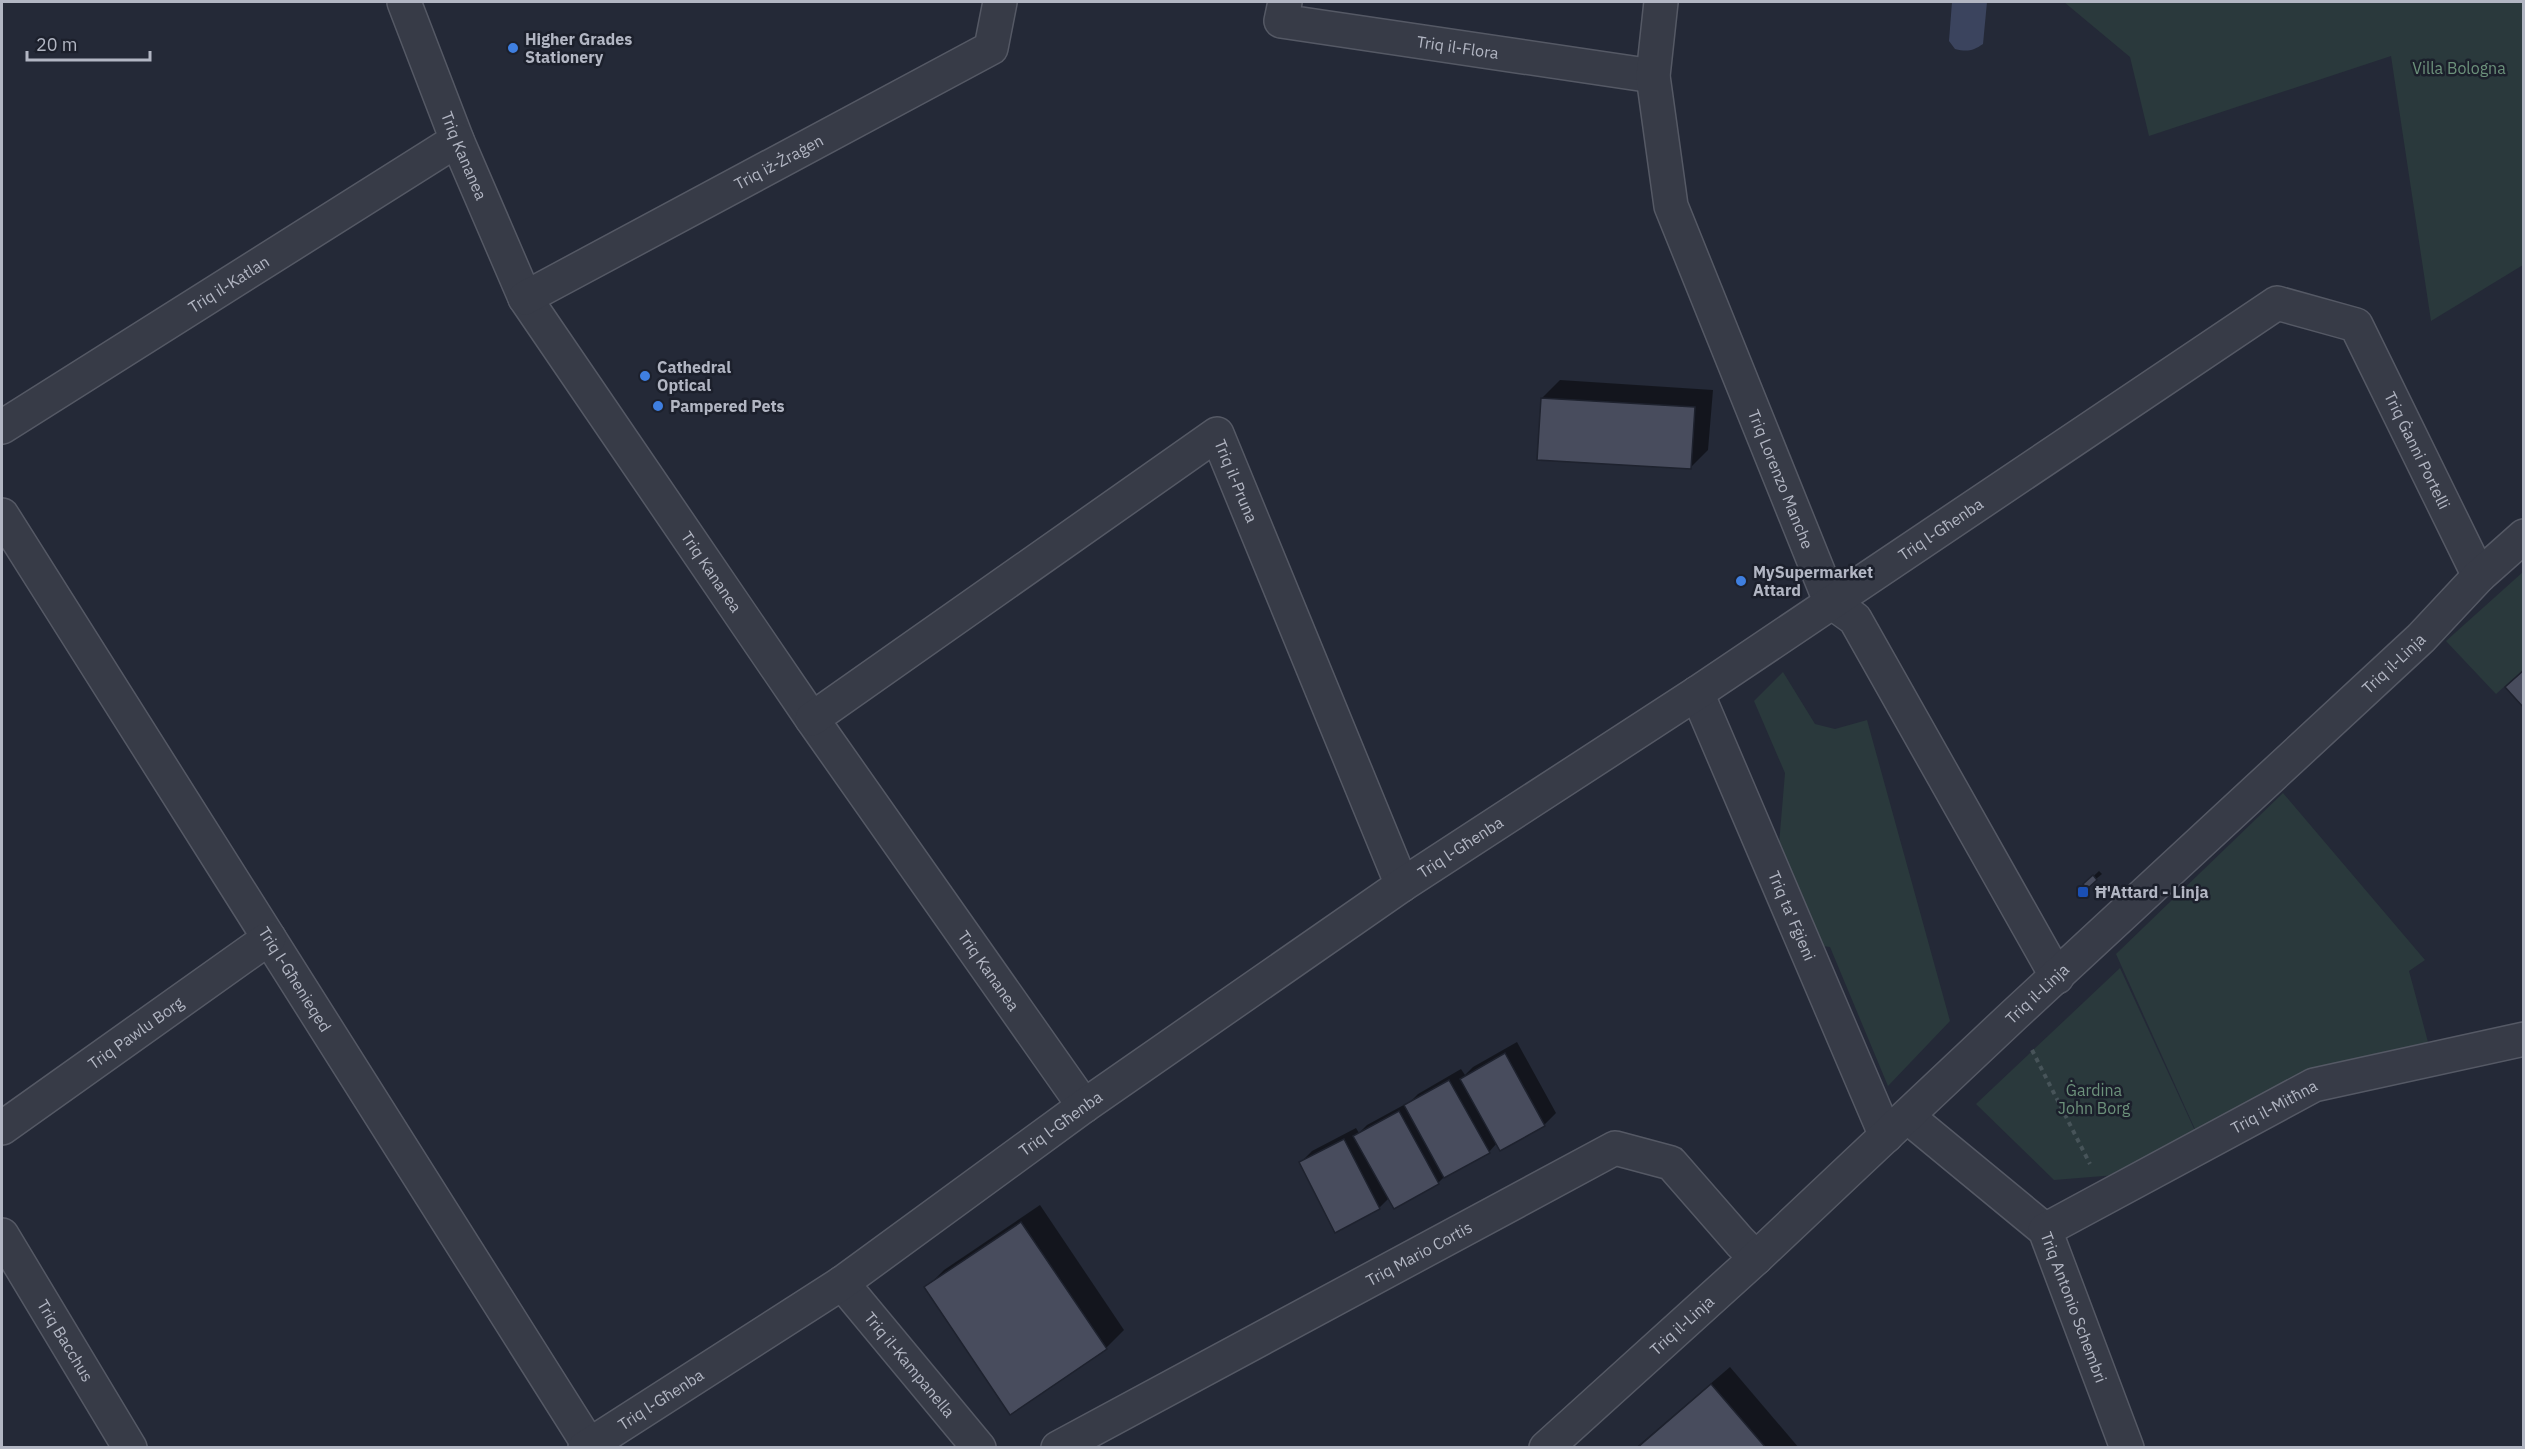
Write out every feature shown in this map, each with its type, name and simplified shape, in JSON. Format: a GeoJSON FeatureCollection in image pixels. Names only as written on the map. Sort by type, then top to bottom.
{"type":"FeatureCollection","features":[{"type":"Feature","properties":{"kind":"street","name":"Triq Kananea"},"geometry":{"type":"LineString","coordinates":[[404,2],[457,140],[525,298],[812,718],[1084,1106]]}},
{"type":"Feature","properties":{"kind":"street","name":"Triq iż-Żraġen"},"geometry":{"type":"LineString","coordinates":[[525,298],[991,48],[1000,2]]}},
{"type":"Feature","properties":{"kind":"street","name":"Triq il-Flora"},"geometry":{"type":"LineString","coordinates":[[1285,2],[1281,21],[1653,76]]}},
{"type":"Feature","properties":{"kind":"street","name":"Triq Lorenzo Manche"},"geometry":{"type":"LineString","coordinates":[[1661,2],[1653,76],[1671,206],[1830,602]]}},
{"type":"Feature","properties":{"kind":"street","name":"Triq il-Katlan"},"geometry":{"type":"LineString","coordinates":[[2,427],[457,140]]}},
{"type":"Feature","properties":{"kind":"street","name":"Triq l-Għenba"},"geometry":{"type":"LineString","coordinates":[[598,1447],[633,1415],[842,1283],[1084,1106],[1402,885],[1697,693],[2277,303],[2356,325]]}},
{"type":"Feature","properties":{"kind":"street","name":"Triq Ġanni Portelli"},"geometry":{"type":"LineString","coordinates":[[2356,325],[2479,576]]}},
{"type":"Feature","properties":{"kind":"street","name":"Triq il-Pruna"},"geometry":{"type":"LineString","coordinates":[[812,718],[1217,434],[1402,885]]}},
{"type":"Feature","properties":{"kind":"street","name":"Triq l-Għenieqed"},"geometry":{"type":"LineString","coordinates":[[6,534],[598,1447]]}},
{"type":"Feature","properties":{"kind":"street","name":"Triq il-Linja"},"geometry":{"type":"LineString","coordinates":[[1546,1448],[1756,1258],[2421,638],[2479,576],[2523,536]]}},
{"type":"Feature","properties":{"kind":"street"},"geometry":{"type":"LineString","coordinates":[[1830,602],[1855,619],[2057,977]]}},
{"type":"Feature","properties":{"kind":"street","name":"Triq ta' Fġieni"},"geometry":{"type":"LineString","coordinates":[[1697,693],[1897,1126]]}},
{"type":"Feature","properties":{"kind":"street","name":"Triq Pawlu Borg"},"geometry":{"type":"LineString","coordinates":[[2,1128],[269,938]]}},
{"type":"Feature","properties":{"kind":"street","name":"Triq il-Mitħna"},"geometry":{"type":"LineString","coordinates":[[2045,1230],[2314,1085],[2523,1039]]}},
{"type":"Feature","properties":{"kind":"street","name":"Triq Antonio Schembri"},"geometry":{"type":"LineString","coordinates":[[1897,1126],[2045,1230],[2127,1448]]}},
{"type":"Feature","properties":{"kind":"street","name":"Triq Mario Cortis"},"geometry":{"type":"LineString","coordinates":[[1058,1448],[1615,1148],[1671,1163],[1756,1258]]}},
{"type":"Feature","properties":{"kind":"street","name":"Triq Bacchus"},"geometry":{"type":"LineString","coordinates":[[2,1234],[130,1448]]}},
{"type":"Feature","properties":{"kind":"street","name":"Triq il-Kampanella"},"geometry":{"type":"LineString","coordinates":[[842,1283],[979,1448]]}},
{"type":"Feature","properties":{"kind":"path"},"geometry":{"type":"LineString","coordinates":[[2014,1015],[2107,1196]]}},
{"type":"Feature","properties":{"kind":"green space","name":"Villa Bologna"},"geometry":{"type":"Polygon","coordinates":[[[2064,2],[2523,2],[2523,265],[2431,321],[2391,56],[2149,136],[2130,57],[2064,2]]]}},
{"type":"Feature","properties":{"kind":"green space"},"geometry":{"type":"Polygon","coordinates":[[[2523,572],[2523,670],[2496,694],[2446,641],[2523,572]]]}},
{"type":"Feature","properties":{"kind":"green space"},"geometry":{"type":"Polygon","coordinates":[[[1783,672],[1815,724],[1835,729],[1867,720],[1950,1021],[1888,1086],[1830,947],[1801,943],[1777,868],[1785,773],[1754,701],[1783,672]]]}},
{"type":"Feature","properties":{"kind":"green space"},"geometry":{"type":"Polygon","coordinates":[[[2283,793],[2425,960],[2409,971],[2428,1042],[2305,1084],[2199,1138],[2116,954],[2283,793]]]}},
{"type":"Feature","properties":{"kind":"green space","name":"Ġardina John Borg"},"geometry":{"type":"Polygon","coordinates":[[[2120,968],[2196,1133],[2116,1175],[2054,1180],[1976,1104],[2120,968]]]}},
{"type":"Feature","properties":{"kind":"water"},"geometry":{"type":"Polygon","coordinates":[[[1952,2],[1987,2],[1983,44],[1970,50],[1963,50],[1955,49],[1949,41],[1952,2]]]}},
{"type":"Feature","properties":{"kind":"building"},"geometry":{"type":"Polygon","coordinates":[[[1541,398],[1695,407],[1691,469],[1537,460],[1541,398]]]}},
{"type":"Feature","properties":{"kind":"building"},"geometry":{"type":"Polygon","coordinates":[[[2524,670],[2524,708],[2505,687],[2524,670]]]}},
{"type":"Feature","properties":{"kind":"building"},"geometry":{"type":"Polygon","coordinates":[[[2093,875],[2097,880],[2087,889],[2083,884],[2093,875]]]}},
{"type":"Feature","properties":{"kind":"building"},"geometry":{"type":"Polygon","coordinates":[[[1505,1053],[1545,1126],[1500,1151],[1460,1079],[1505,1053]]]}},
{"type":"Feature","properties":{"kind":"building"},"geometry":{"type":"Polygon","coordinates":[[[1449,1080],[1490,1153],[1444,1178],[1404,1105],[1449,1080]]]}},
{"type":"Feature","properties":{"kind":"building"},"geometry":{"type":"Polygon","coordinates":[[[1399,1111],[1439,1184],[1394,1209],[1353,1136],[1399,1111]]]}},
{"type":"Feature","properties":{"kind":"building"},"geometry":{"type":"Polygon","coordinates":[[[1344,1139],[1380,1209],[1335,1233],[1299,1162],[1344,1139]]]}},
{"type":"Feature","properties":{"kind":"building"},"geometry":{"type":"Polygon","coordinates":[[[1021,1222],[1107,1349],[1010,1415],[924,1287],[1021,1222]]]}},
{"type":"Feature","properties":{"kind":"building"},"geometry":{"type":"Polygon","coordinates":[[[1711,1384],[1766,1448],[1637,1448],[1711,1384]]]}},
{"type":"Feature","properties":{"kind":"place","name":"Higher Grades Stationery"},"geometry":{"type":"Point","coordinates":[513,48]}},
{"type":"Feature","properties":{"kind":"place","name":"Cathedral Optical"},"geometry":{"type":"Point","coordinates":[645,376]}},
{"type":"Feature","properties":{"kind":"place","name":"Pampered Pets"},"geometry":{"type":"Point","coordinates":[658,406]}},
{"type":"Feature","properties":{"kind":"place","name":"MySupermarket Attard"},"geometry":{"type":"Point","coordinates":[1741,581]}},
{"type":"Feature","properties":{"kind":"place","name":"Ħ'Attard - Linja"},"geometry":{"type":"Point","coordinates":[2083,892]}}]}
